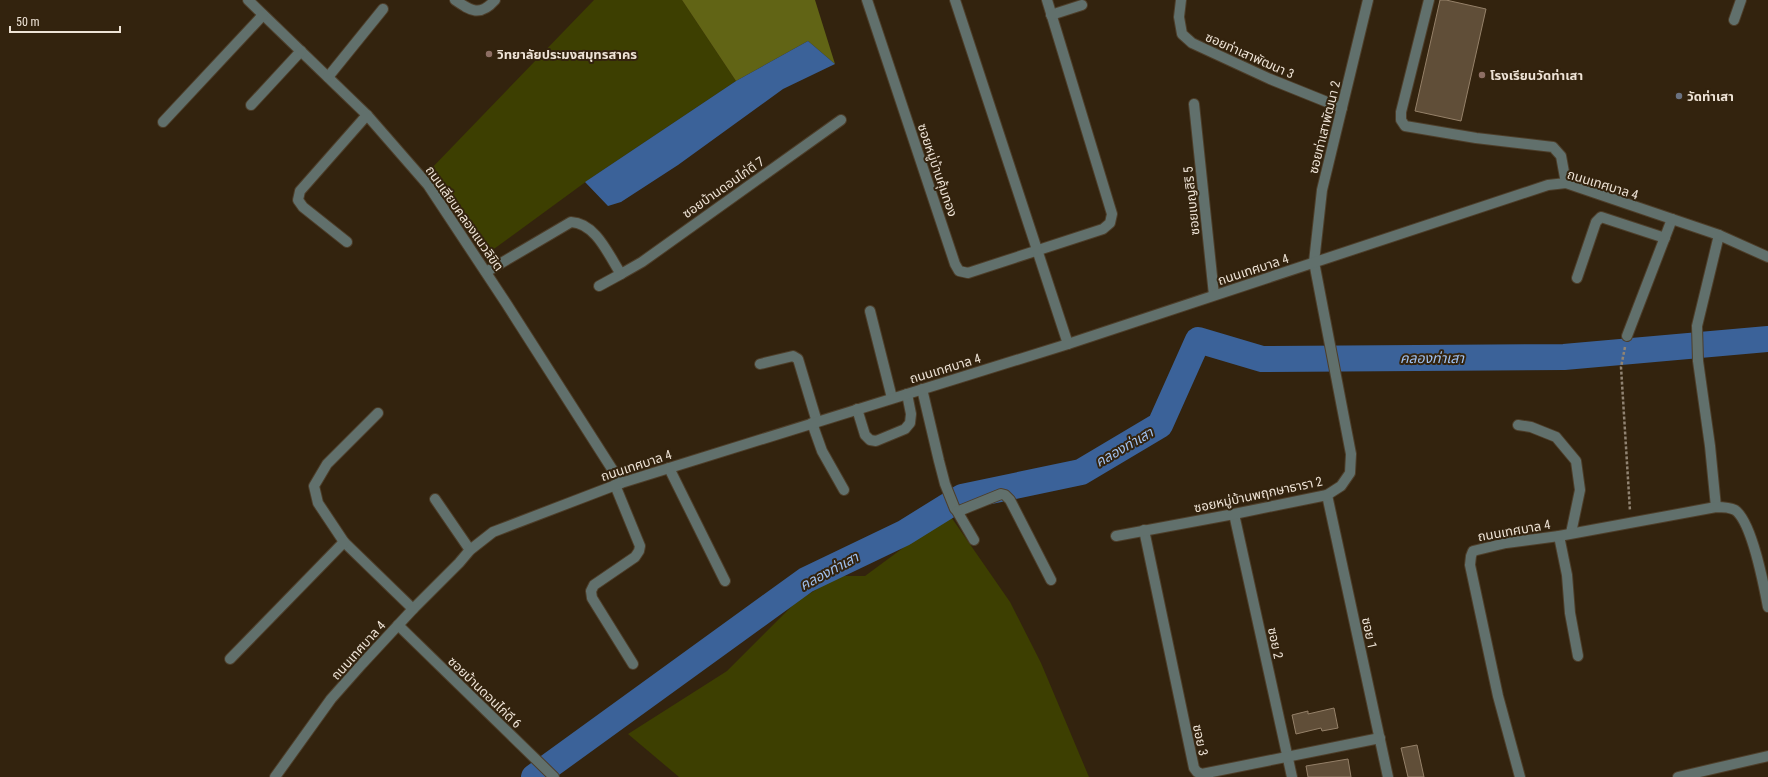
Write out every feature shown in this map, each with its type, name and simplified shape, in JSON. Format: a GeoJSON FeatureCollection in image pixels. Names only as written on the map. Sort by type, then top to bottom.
{"type":"FeatureCollection","features":[{"type":"Feature","properties":{"kind":"street","name":"ถนนเลียบคลองแนวลิขิต"},"geometry":{"type":"LineString","coordinates":[[248,0],[367,115],[428,185],[486,272],[618,484],[640,546],[639,551],[635,557],[594,585],[591,591],[592,598],[633,664]]}},
{"type":"Feature","properties":{"kind":"street"},"geometry":{"type":"LineString","coordinates":[[455,0],[470,11],[481,11],[495,0]]}},
{"type":"Feature","properties":{"kind":"street","name":"ซอยหมู่บ้านคุ้มทอง"},"geometry":{"type":"LineString","coordinates":[[867,0],[955,264],[959,272],[968,273],[1103,229],[1110,223],[1112,214],[1047,0]]}},
{"type":"Feature","properties":{"kind":"street"},"geometry":{"type":"LineString","coordinates":[[955,0],[1036,251],[1068,344]]}},
{"type":"Feature","properties":{"kind":"street","name":"ซอยท่าเสาพัฒนา 3"},"geometry":{"type":"LineString","coordinates":[[1181,0],[1179,17],[1182,34],[1192,43],[1270,79],[1342,108]]}},
{"type":"Feature","properties":{"kind":"street","name":"ซอยท่าเสาพัฒนา 2"},"geometry":{"type":"LineString","coordinates":[[1314,262],[1322,190],[1368,0]]}},
{"type":"Feature","properties":{"kind":"street"},"geometry":{"type":"LineString","coordinates":[[1429,0],[1401,112],[1401,120],[1405,126],[1476,138],[1553,148],[1558,151],[1560,156],[1566,183]]}},
{"type":"Feature","properties":{"kind":"street"},"geometry":{"type":"LineString","coordinates":[[1734,20],[1741,0]]}},
{"type":"Feature","properties":{"kind":"street"},"geometry":{"type":"LineString","coordinates":[[1051,15],[1082,5]]}},
{"type":"Feature","properties":{"kind":"street"},"geometry":{"type":"LineString","coordinates":[[328,77],[383,9]]}},
{"type":"Feature","properties":{"kind":"street"},"geometry":{"type":"LineString","coordinates":[[163,122],[263,15]]}},
{"type":"Feature","properties":{"kind":"street"},"geometry":{"type":"LineString","coordinates":[[250,106],[301,51]]}},
{"type":"Feature","properties":{"kind":"street","name":"ซอยเบญสิริ 5"},"geometry":{"type":"LineString","coordinates":[[1194,104],[1214,296]]}},
{"type":"Feature","properties":{"kind":"street"},"geometry":{"type":"LineString","coordinates":[[347,242],[303,207],[298,200],[300,191],[367,115]]}},
{"type":"Feature","properties":{"kind":"street","name":"ซอยบ้านดอนไก่ดี 7"},"geometry":{"type":"LineString","coordinates":[[599,286],[642,262],[841,120]]}},
{"type":"Feature","properties":{"kind":"street","name":"ถนนเทศบาล 4"},"geometry":{"type":"LineString","coordinates":[[274,777],[331,699],[412,609],[459,563],[470,550],[493,532],[618,484],[1068,344],[1548,185],[1566,183],[1719,236],[1768,257]]}},
{"type":"Feature","properties":{"kind":"street"},"geometry":{"type":"LineString","coordinates":[[1578,278],[1596,222],[1601,217],[1665,238]]}},
{"type":"Feature","properties":{"kind":"street"},"geometry":{"type":"LineString","coordinates":[[1627,336],[1672,219]]}},
{"type":"Feature","properties":{"kind":"street"},"geometry":{"type":"LineString","coordinates":[[486,272],[571,222],[579,222],[594,232],[621,274]]}},
{"type":"Feature","properties":{"kind":"street"},"geometry":{"type":"LineString","coordinates":[[1716,507],[1698,361],[1697,326],[1719,236]]}},
{"type":"Feature","properties":{"kind":"street","name":"ซอยหมู่บ้านพฤกษาธารา 2"},"geometry":{"type":"LineString","coordinates":[[1116,536],[1327,495],[1341,486],[1350,473],[1351,454],[1314,262]]}},
{"type":"Feature","properties":{"kind":"street"},"geometry":{"type":"LineString","coordinates":[[870,311],[892,398]]}},
{"type":"Feature","properties":{"kind":"street"},"geometry":{"type":"LineString","coordinates":[[760,364],[793,356],[798,359],[822,451],[844,490]]}},
{"type":"Feature","properties":{"kind":"street"},"geometry":{"type":"LineString","coordinates":[[922,389],[945,484],[956,509],[974,540]]}},
{"type":"Feature","properties":{"kind":"street"},"geometry":{"type":"LineString","coordinates":[[857,409],[865,435],[870,440],[876,441],[905,429],[910,424],[911,414],[908,394]]}},
{"type":"Feature","properties":{"kind":"street"},"geometry":{"type":"LineString","coordinates":[[378,413],[327,464],[314,486],[318,503],[344,542],[412,609]]}},
{"type":"Feature","properties":{"kind":"street"},"geometry":{"type":"LineString","coordinates":[[1518,425],[1531,427],[1556,437],[1576,461],[1580,490],[1571,533]]}},
{"type":"Feature","properties":{"kind":"street"},"geometry":{"type":"LineString","coordinates":[[669,468],[725,581]]}},
{"type":"Feature","properties":{"kind":"street"},"geometry":{"type":"LineString","coordinates":[[956,509],[1001,494],[1005,495],[1010,500],[1051,580]]}},
{"type":"Feature","properties":{"kind":"street","name":"ซอย 1"},"geometry":{"type":"LineString","coordinates":[[1327,495],[1388,777]]}},
{"type":"Feature","properties":{"kind":"street"},"geometry":{"type":"LineString","coordinates":[[435,499],[470,550]]}},
{"type":"Feature","properties":{"kind":"street","name":"ถนนเทศบาล 4"},"geometry":{"type":"LineString","coordinates":[[1520,777],[1498,696],[1470,565],[1473,551],[1506,543],[1559,536],[1716,507],[1729,508],[1736,511],[1749,535],[1760,564],[1768,607]]}},
{"type":"Feature","properties":{"kind":"street","name":"ซอย 2"},"geometry":{"type":"LineString","coordinates":[[1234,514],[1292,777]]}},
{"type":"Feature","properties":{"kind":"street","name":"ซอย 3"},"geometry":{"type":"LineString","coordinates":[[1144,530],[1194,768],[1197,772],[1202,774],[1380,738]]}},
{"type":"Feature","properties":{"kind":"street"},"geometry":{"type":"LineString","coordinates":[[1559,536],[1567,575],[1570,613],[1578,656]]}},
{"type":"Feature","properties":{"kind":"street"},"geometry":{"type":"LineString","coordinates":[[230,659],[344,542]]}},
{"type":"Feature","properties":{"kind":"street","name":"ซอยบ้านดอนไก่ดี 6"},"geometry":{"type":"LineString","coordinates":[[398,625],[552,776]]}},
{"type":"Feature","properties":{"kind":"street"},"geometry":{"type":"LineString","coordinates":[[1680,777],[1768,756]]}},
{"type":"Feature","properties":{"kind":"path"},"geometry":{"type":"LineString","coordinates":[[1627,336],[1622,367],[1630,522]]}},
{"type":"Feature","properties":{"kind":"shaded area"},"geometry":{"type":"Polygon","coordinates":[[[594,0],[682,0],[736,81],[591,178],[487,254],[428,172],[594,0]]]}},
{"type":"Feature","properties":{"kind":"shaded area"},"geometry":{"type":"Polygon","coordinates":[[[682,0],[815,0],[835,64],[808,41],[736,81],[682,0]]]}},
{"type":"Feature","properties":{"kind":"shaded area"},"geometry":{"type":"Polygon","coordinates":[[[949,514],[1010,602],[1041,663],[1089,777],[679,777],[628,734],[727,671],[797,601],[839,576],[865,576],[949,514]]]}},
{"type":"Feature","properties":{"kind":"water"},"geometry":{"type":"Polygon","coordinates":[[[808,41],[835,64],[783,89],[678,165],[621,202],[608,206],[585,182],[736,81],[808,41]]]}},
{"type":"Feature","properties":{"kind":"building"},"geometry":{"type":"Polygon","coordinates":[[[1440,0],[1486,9],[1461,121],[1415,111],[1440,0]]]}},
{"type":"Feature","properties":{"kind":"building"},"geometry":{"type":"Polygon","coordinates":[[[1334,708],[1338,728],[1322,731],[1321,728],[1296,734],[1292,715],[1308,711],[1308,714],[1334,708]]]}},
{"type":"Feature","properties":{"kind":"building"},"geometry":{"type":"Polygon","coordinates":[[[1417,745],[1424,777],[1408,777],[1401,748],[1417,745]]]}},
{"type":"Feature","properties":{"kind":"building"},"geometry":{"type":"Polygon","coordinates":[[[1348,759],[1351,777],[1308,777],[1306,766],[1348,759]]]}},
{"type":"Feature","properties":{"kind":"waterway","name":"คลองท่าเสา"},"geometry":{"type":"LineString","coordinates":[[534,777],[806,580],[904,533],[962,497],[1081,472],[1160,425],[1198,340],[1262,359],[1564,357],[1768,339]]}},
{"type":"Feature","properties":{"kind":"place","name":"วิทยาลัยประมงสมุทรสาคร"},"geometry":{"type":"Point","coordinates":[489,54]}},
{"type":"Feature","properties":{"kind":"place","name":"โรงเรียนวัดท่าเสา"},"geometry":{"type":"Point","coordinates":[1482,75]}},
{"type":"Feature","properties":{"kind":"place","name":"วัดท่าเสา"},"geometry":{"type":"Point","coordinates":[1679,96]}}]}
